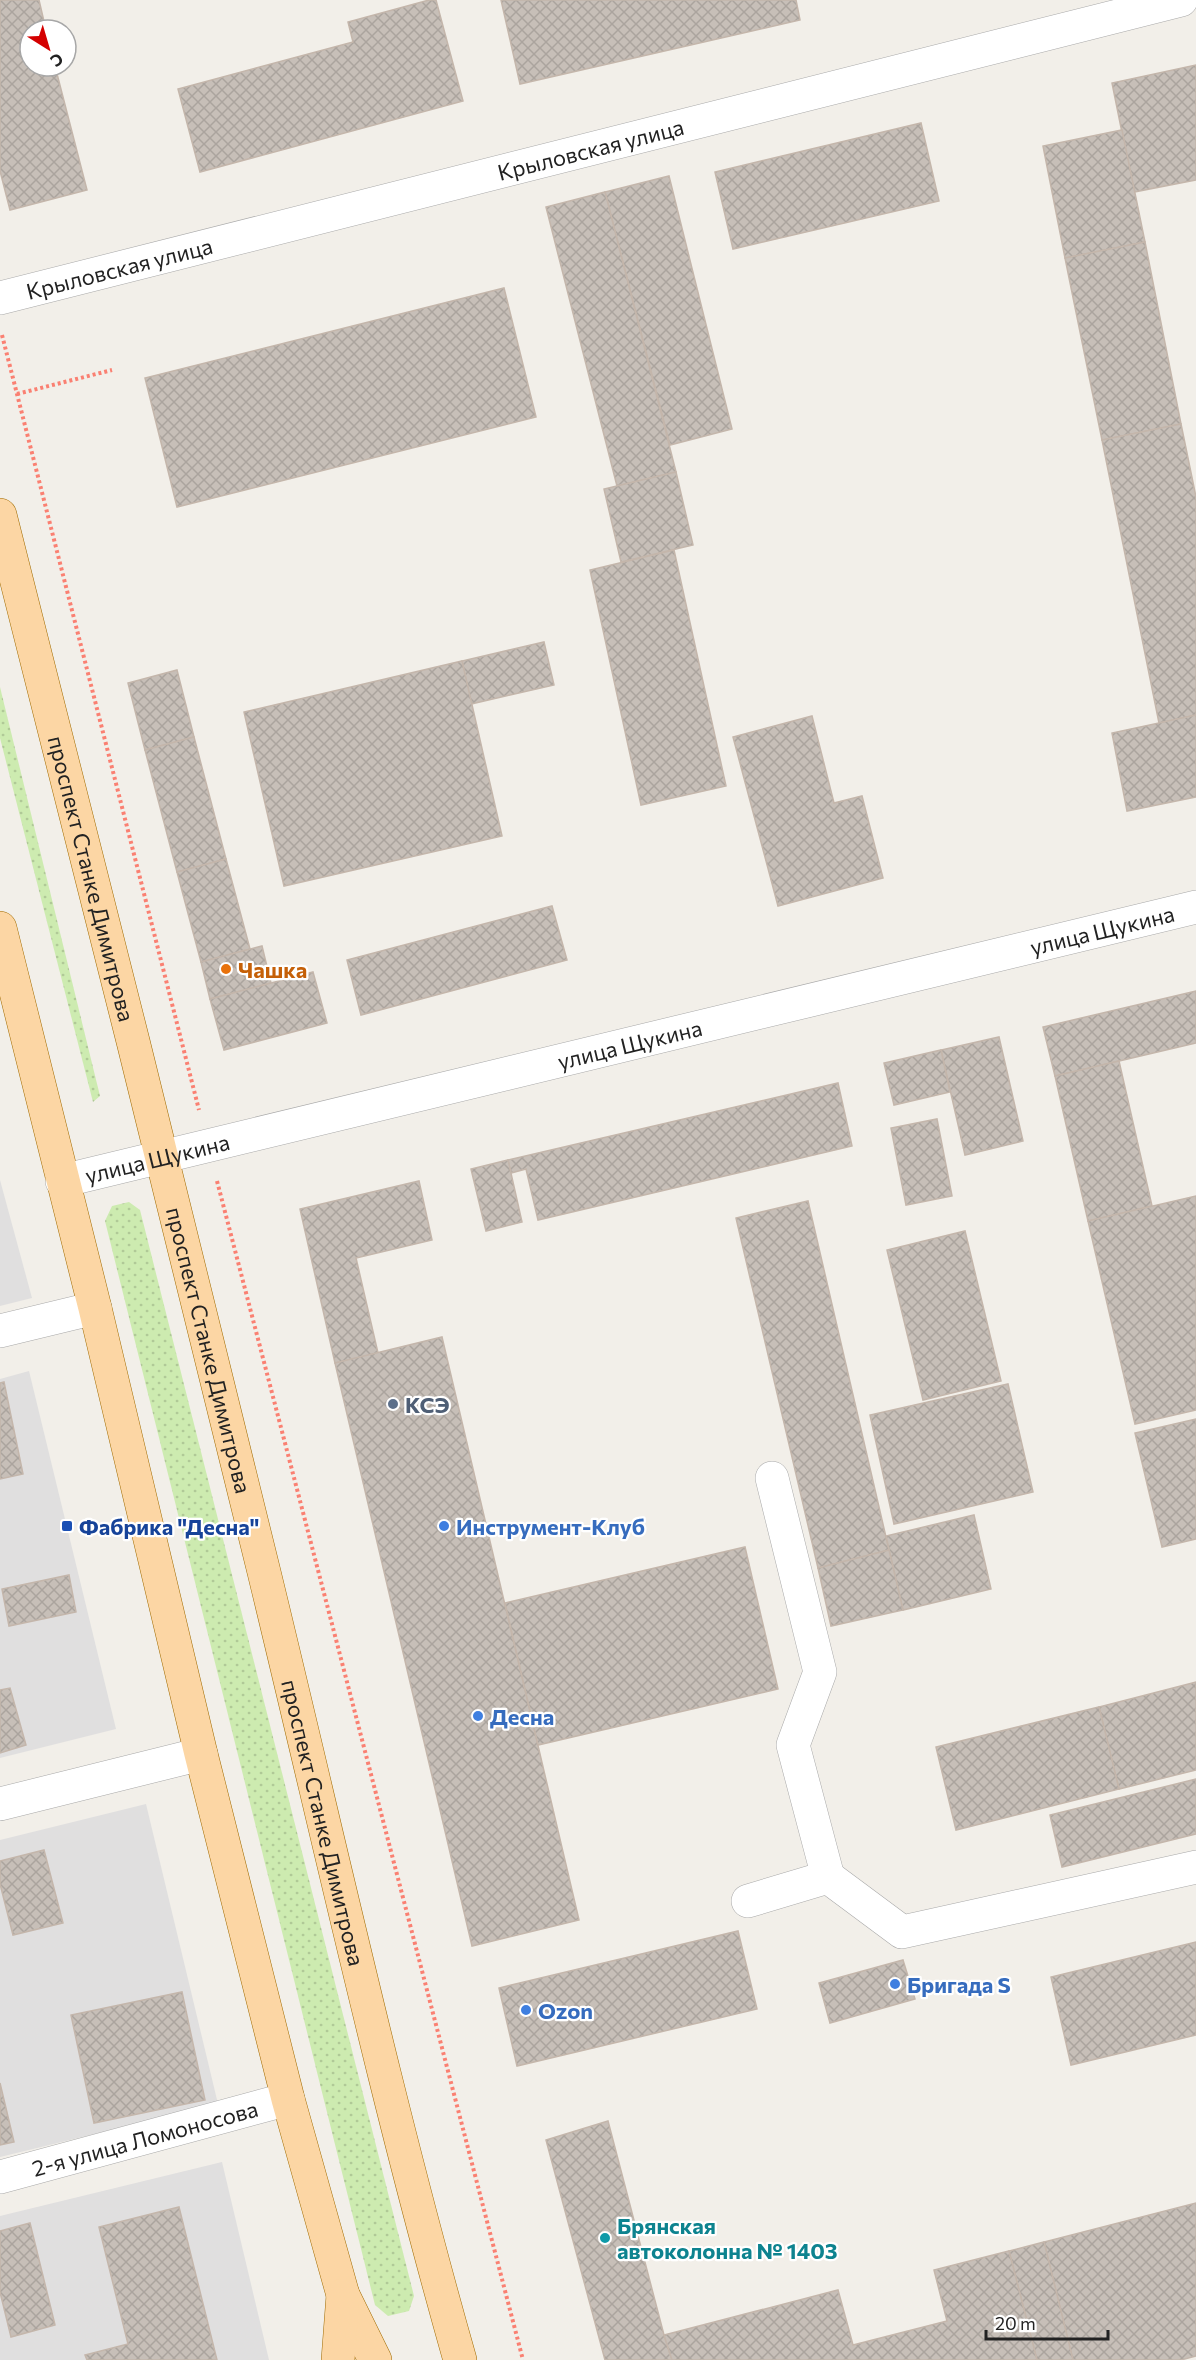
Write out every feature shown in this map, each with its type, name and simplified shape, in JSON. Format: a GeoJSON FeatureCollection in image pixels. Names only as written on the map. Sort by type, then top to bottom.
{"type":"FeatureCollection","features":[{"type":"Feature","properties":{"kind":"main road","name":"проспект Станке Димитрова"},"geometry":{"type":"LineString","coordinates":[[0,515],[163,1157],[437,2277],[460,2360]]}},
{"type":"Feature","properties":{"kind":"main road"},"geometry":{"type":"LineString","coordinates":[[0,928],[95,1308],[201,1754],[288,2099],[343,2295],[375,2360]]}},
{"type":"Feature","properties":{"kind":"main road"},"geometry":{"type":"LineString","coordinates":[[435,2360],[438,2344],[437,2277]]}},
{"type":"Feature","properties":{"kind":"main road"},"geometry":{"type":"LineString","coordinates":[[338,2360],[343,2295]]}},
{"type":"Feature","properties":{"kind":"street","name":"Крыловская улица"},"geometry":{"type":"LineString","coordinates":[[0,298],[1181,0]]}},
{"type":"Feature","properties":{"kind":"street","name":"улица Щукина"},"geometry":{"type":"LineString","coordinates":[[63,1181],[1196,907]]}},
{"type":"Feature","properties":{"kind":"street"},"geometry":{"type":"LineString","coordinates":[[0,1331],[95,1308]]}},
{"type":"Feature","properties":{"kind":"street"},"geometry":{"type":"LineString","coordinates":[[772,1478],[820,1672],[793,1745],[828,1877],[902,1932],[1196,1867]]}},
{"type":"Feature","properties":{"kind":"street"},"geometry":{"type":"LineString","coordinates":[[0,1804],[201,1754]]}},
{"type":"Feature","properties":{"kind":"street"},"geometry":{"type":"LineString","coordinates":[[748,1901],[828,1877]]}},
{"type":"Feature","properties":{"kind":"street","name":"2-я улица Ломоносова"},"geometry":{"type":"LineString","coordinates":[[0,2177],[288,2099]]}},
{"type":"Feature","properties":{"kind":"path"},"geometry":{"type":"LineString","coordinates":[[0,329],[208,1146],[523,2360]]}},
{"type":"Feature","properties":{"kind":"path"},"geometry":{"type":"LineString","coordinates":[[17,394],[112,370]]}},
{"type":"Feature","properties":{"kind":"shaded area"},"geometry":{"type":"Polygon","coordinates":[[[0,1180],[32,1298],[0,1306],[0,1180]]]}},
{"type":"Feature","properties":{"kind":"shaded area"},"geometry":{"type":"Polygon","coordinates":[[[29,1371],[116,1729],[0,1758],[0,1379],[29,1371]]]}},
{"type":"Feature","properties":{"kind":"shaded area"},"geometry":{"type":"Polygon","coordinates":[[[146,1804],[218,2104],[0,2157],[0,1840],[146,1804]]]}},
{"type":"Feature","properties":{"kind":"shaded area"},"geometry":{"type":"Polygon","coordinates":[[[222,2162],[269,2360],[0,2360],[0,2216],[222,2162]]]}},
{"type":"Feature","properties":{"kind":"green space"},"geometry":{"type":"Polygon","coordinates":[[[0,687],[100,1096],[93,1102],[0,738],[0,687]]]}},
{"type":"Feature","properties":{"kind":"green space"},"geometry":{"type":"Polygon","coordinates":[[[129,1202],[140,1210],[414,2296],[409,2311],[388,2316],[375,2305],[105,1221],[112,1206],[129,1202]]]}},
{"type":"Feature","properties":{"kind":"building"},"geometry":{"type":"Polygon","coordinates":[[[0,0],[39,0],[43,18],[18,18],[18,78],[58,78],[87,190],[10,210],[0,171],[0,0]]]}},
{"type":"Feature","properties":{"kind":"building"},"geometry":{"type":"Polygon","coordinates":[[[436,0],[463,101],[200,172],[178,89],[353,42],[348,22],[436,0]]]}},
{"type":"Feature","properties":{"kind":"building"},"geometry":{"type":"Polygon","coordinates":[[[501,0],[796,0],[800,20],[520,84],[501,0]]]}},
{"type":"Feature","properties":{"kind":"building"},"geometry":{"type":"Polygon","coordinates":[[[1196,65],[1196,180],[1134,192],[1112,83],[1196,65]]]}},
{"type":"Feature","properties":{"kind":"building"},"geometry":{"type":"Polygon","coordinates":[[[921,123],[939,201],[733,249],[715,172],[921,123]]]}},
{"type":"Feature","properties":{"kind":"building"},"geometry":{"type":"Polygon","coordinates":[[[1122,130],[1145,242],[1065,258],[1043,146],[1122,130]]]}},
{"type":"Feature","properties":{"kind":"building"},"geometry":{"type":"Polygon","coordinates":[[[669,176],[732,429],[670,445],[605,192],[669,176]]]}},
{"type":"Feature","properties":{"kind":"building"},"geometry":{"type":"Polygon","coordinates":[[[605,192],[676,472],[617,486],[546,207],[605,192]]]}},
{"type":"Feature","properties":{"kind":"building"},"geometry":{"type":"Polygon","coordinates":[[[1145,242],[1181,424],[1102,440],[1065,258],[1145,242]]]}},
{"type":"Feature","properties":{"kind":"building"},"geometry":{"type":"Polygon","coordinates":[[[504,288],[536,417],[177,507],[145,378],[504,288]]]}},
{"type":"Feature","properties":{"kind":"building"},"geometry":{"type":"Polygon","coordinates":[[[1181,424],[1196,497],[1196,715],[1159,723],[1102,440],[1181,424]]]}},
{"type":"Feature","properties":{"kind":"building"},"geometry":{"type":"Polygon","coordinates":[[[676,472],[693,545],[621,562],[604,489],[676,472]]]}},
{"type":"Feature","properties":{"kind":"building"},"geometry":{"type":"Polygon","coordinates":[[[674,550],[726,786],[641,805],[590,570],[674,550]]]}},
{"type":"Feature","properties":{"kind":"building"},"geometry":{"type":"Polygon","coordinates":[[[544,642],[554,685],[471,704],[462,661],[544,642]]]}},
{"type":"Feature","properties":{"kind":"building"},"geometry":{"type":"Polygon","coordinates":[[[462,661],[502,836],[284,886],[244,712],[462,661]]]}},
{"type":"Feature","properties":{"kind":"building"},"geometry":{"type":"Polygon","coordinates":[[[177,670],[194,737],[145,750],[128,683],[177,670]]]}},
{"type":"Feature","properties":{"kind":"building"},"geometry":{"type":"Polygon","coordinates":[[[1196,715],[1196,797],[1127,811],[1112,733],[1196,715]]]}},
{"type":"Feature","properties":{"kind":"building"},"geometry":{"type":"Polygon","coordinates":[[[812,716],[834,803],[862,796],[883,878],[778,906],[733,737],[812,716]]]}},
{"type":"Feature","properties":{"kind":"building"},"geometry":{"type":"Polygon","coordinates":[[[194,737],[226,859],[177,872],[145,750],[194,737]]]}},
{"type":"Feature","properties":{"kind":"building"},"geometry":{"type":"Polygon","coordinates":[[[226,859],[250,949],[201,962],[177,872],[226,859]]]}},
{"type":"Feature","properties":{"kind":"building"},"geometry":{"type":"Polygon","coordinates":[[[552,906],[567,960],[361,1015],[347,960],[552,906]]]}},
{"type":"Feature","properties":{"kind":"building"},"geometry":{"type":"Polygon","coordinates":[[[262,946],[271,983],[210,999],[201,962],[262,946]]]}},
{"type":"Feature","properties":{"kind":"building"},"geometry":{"type":"Polygon","coordinates":[[[313,972],[327,1023],[224,1050],[210,999],[313,972]]]}},
{"type":"Feature","properties":{"kind":"building"},"geometry":{"type":"Polygon","coordinates":[[[1196,991],[1196,1043],[1055,1076],[1043,1027],[1196,991]]]}},
{"type":"Feature","properties":{"kind":"building"},"geometry":{"type":"Polygon","coordinates":[[[999,1037],[1023,1141],[965,1155],[941,1050],[999,1037]]]}},
{"type":"Feature","properties":{"kind":"building"},"geometry":{"type":"Polygon","coordinates":[[[941,1050],[950,1092],[894,1105],[884,1063],[941,1050]]]}},
{"type":"Feature","properties":{"kind":"building"},"geometry":{"type":"Polygon","coordinates":[[[1119,1061],[1152,1206],[1088,1221],[1055,1076],[1119,1061]]]}},
{"type":"Feature","properties":{"kind":"building"},"geometry":{"type":"Polygon","coordinates":[[[838,1083],[852,1146],[538,1220],[526,1169],[511,1173],[508,1160],[838,1083]]]}},
{"type":"Feature","properties":{"kind":"building"},"geometry":{"type":"Polygon","coordinates":[[[937,1119],[952,1196],[906,1205],[891,1128],[937,1119]]]}},
{"type":"Feature","properties":{"kind":"building"},"geometry":{"type":"Polygon","coordinates":[[[508,1160],[522,1222],[486,1231],[471,1169],[508,1160]]]}},
{"type":"Feature","properties":{"kind":"building"},"geometry":{"type":"Polygon","coordinates":[[[419,1181],[432,1240],[356,1258],[378,1353],[335,1363],[300,1209],[419,1181]]]}},
{"type":"Feature","properties":{"kind":"building"},"geometry":{"type":"Polygon","coordinates":[[[1196,1196],[1196,1410],[1135,1424],[1088,1221],[1196,1196]]]}},
{"type":"Feature","properties":{"kind":"building"},"geometry":{"type":"Polygon","coordinates":[[[808,1201],[889,1550],[818,1568],[736,1218],[808,1201]]]}},
{"type":"Feature","properties":{"kind":"building"},"geometry":{"type":"Polygon","coordinates":[[[965,1231],[1001,1381],[923,1400],[887,1250],[965,1231]]]}},
{"type":"Feature","properties":{"kind":"building"},"geometry":{"type":"Polygon","coordinates":[[[442,1337],[579,1920],[472,1946],[335,1363],[442,1337]]]}},
{"type":"Feature","properties":{"kind":"building"},"geometry":{"type":"Polygon","coordinates":[[[4,1382],[23,1474],[0,1479],[0,1383],[4,1382]]]}},
{"type":"Feature","properties":{"kind":"building"},"geometry":{"type":"Polygon","coordinates":[[[1008,1384],[1033,1492],[894,1524],[870,1415],[1008,1384]]]}},
{"type":"Feature","properties":{"kind":"building"},"geometry":{"type":"Polygon","coordinates":[[[1196,1419],[1196,1539],[1162,1547],[1135,1433],[1196,1419]]]}},
{"type":"Feature","properties":{"kind":"building"},"geometry":{"type":"Polygon","coordinates":[[[974,1515],[991,1589],[903,1610],[886,1536],[974,1515]]]}},
{"type":"Feature","properties":{"kind":"building"},"geometry":{"type":"Polygon","coordinates":[[[745,1547],[778,1689],[538,1745],[505,1603],[745,1547]]]}},
{"type":"Feature","properties":{"kind":"building"},"geometry":{"type":"Polygon","coordinates":[[[889,1550],[903,1610],[831,1626],[818,1568],[889,1550]]]}},
{"type":"Feature","properties":{"kind":"building"},"geometry":{"type":"Polygon","coordinates":[[[69,1575],[76,1612],[9,1626],[2,1589],[69,1575]]]}},
{"type":"Feature","properties":{"kind":"building"},"geometry":{"type":"Polygon","coordinates":[[[1196,1682],[1196,1770],[1119,1789],[1099,1707],[1196,1682]]]}},
{"type":"Feature","properties":{"kind":"building"},"geometry":{"type":"Polygon","coordinates":[[[10,1688],[26,1745],[0,1753],[0,1690],[10,1688]]]}},
{"type":"Feature","properties":{"kind":"building"},"geometry":{"type":"Polygon","coordinates":[[[1099,1707],[1119,1789],[956,1830],[936,1747],[1099,1707]]]}},
{"type":"Feature","properties":{"kind":"building"},"geometry":{"type":"Polygon","coordinates":[[[1196,1779],[1196,1834],[1062,1867],[1050,1815],[1196,1779]]]}},
{"type":"Feature","properties":{"kind":"building"},"geometry":{"type":"Polygon","coordinates":[[[44,1850],[63,1923],[13,1935],[0,1884],[0,1861],[44,1850]]]}},
{"type":"Feature","properties":{"kind":"building"},"geometry":{"type":"Polygon","coordinates":[[[738,1931],[757,2009],[517,2066],[499,1988],[738,1931]]]}},
{"type":"Feature","properties":{"kind":"building"},"geometry":{"type":"Polygon","coordinates":[[[1196,1942],[1196,2035],[1071,2065],[1051,1977],[1196,1942]]]}},
{"type":"Feature","properties":{"kind":"building"},"geometry":{"type":"Polygon","coordinates":[[[903,1960],[915,1999],[830,2023],[819,1983],[903,1960]]]}},
{"type":"Feature","properties":{"kind":"building"},"geometry":{"type":"Polygon","coordinates":[[[182,1992],[205,2100],[94,2123],[71,2015],[182,1992]]]}},
{"type":"Feature","properties":{"kind":"building"},"geometry":{"type":"Polygon","coordinates":[[[0,2083],[14,2142],[0,2145],[0,2083]]]}},
{"type":"Feature","properties":{"kind":"building","name":"Брянская автоколонна № 1403"},"geometry":{"type":"Polygon","coordinates":[[[608,2121],[672,2360],[605,2360],[546,2140],[608,2121]]]}},
{"type":"Feature","properties":{"kind":"building"},"geometry":{"type":"Polygon","coordinates":[[[1196,2203],[1196,2356],[1181,2360],[1073,2360],[1044,2242],[1196,2203]]]}},
{"type":"Feature","properties":{"kind":"building"},"geometry":{"type":"Polygon","coordinates":[[[179,2207],[217,2360],[87,2360],[85,2355],[128,2344],[99,2227],[179,2207]]]}},
{"type":"Feature","properties":{"kind":"building"},"geometry":{"type":"Polygon","coordinates":[[[30,2223],[55,2325],[11,2337],[0,2292],[0,2231],[30,2223]]]}},
{"type":"Feature","properties":{"kind":"building"},"geometry":{"type":"Polygon","coordinates":[[[1044,2242],[1073,2360],[1037,2360],[1009,2251],[1044,2242]]]}},
{"type":"Feature","properties":{"kind":"building"},"geometry":{"type":"Polygon","coordinates":[[[1009,2251],[1037,2360],[672,2360],[664,2335],[838,2290],[853,2345],[947,2321],[934,2270],[1009,2251]]]}},
{"type":"Feature","properties":{"kind":"place","name":"Чашка"},"geometry":{"type":"Point","coordinates":[226,969]}},
{"type":"Feature","properties":{"kind":"place","name":"КСЭ"},"geometry":{"type":"Point","coordinates":[393,1404]}},
{"type":"Feature","properties":{"kind":"place","name":"Фабрика \"Десна\""},"geometry":{"type":"Point","coordinates":[67,1526]}},
{"type":"Feature","properties":{"kind":"place","name":"Инструмент-Клуб"},"geometry":{"type":"Point","coordinates":[444,1526]}},
{"type":"Feature","properties":{"kind":"place","name":"Десна"},"geometry":{"type":"Point","coordinates":[478,1716]}},
{"type":"Feature","properties":{"kind":"place","name":"Бригада S"},"geometry":{"type":"Point","coordinates":[895,1984]}},
{"type":"Feature","properties":{"kind":"place","name":"Ozon"},"geometry":{"type":"Point","coordinates":[526,2010]}},
{"type":"Feature","properties":{"kind":"place","name":"Брянская автоколонна № 1403"},"geometry":{"type":"Point","coordinates":[605,2238]}}]}
